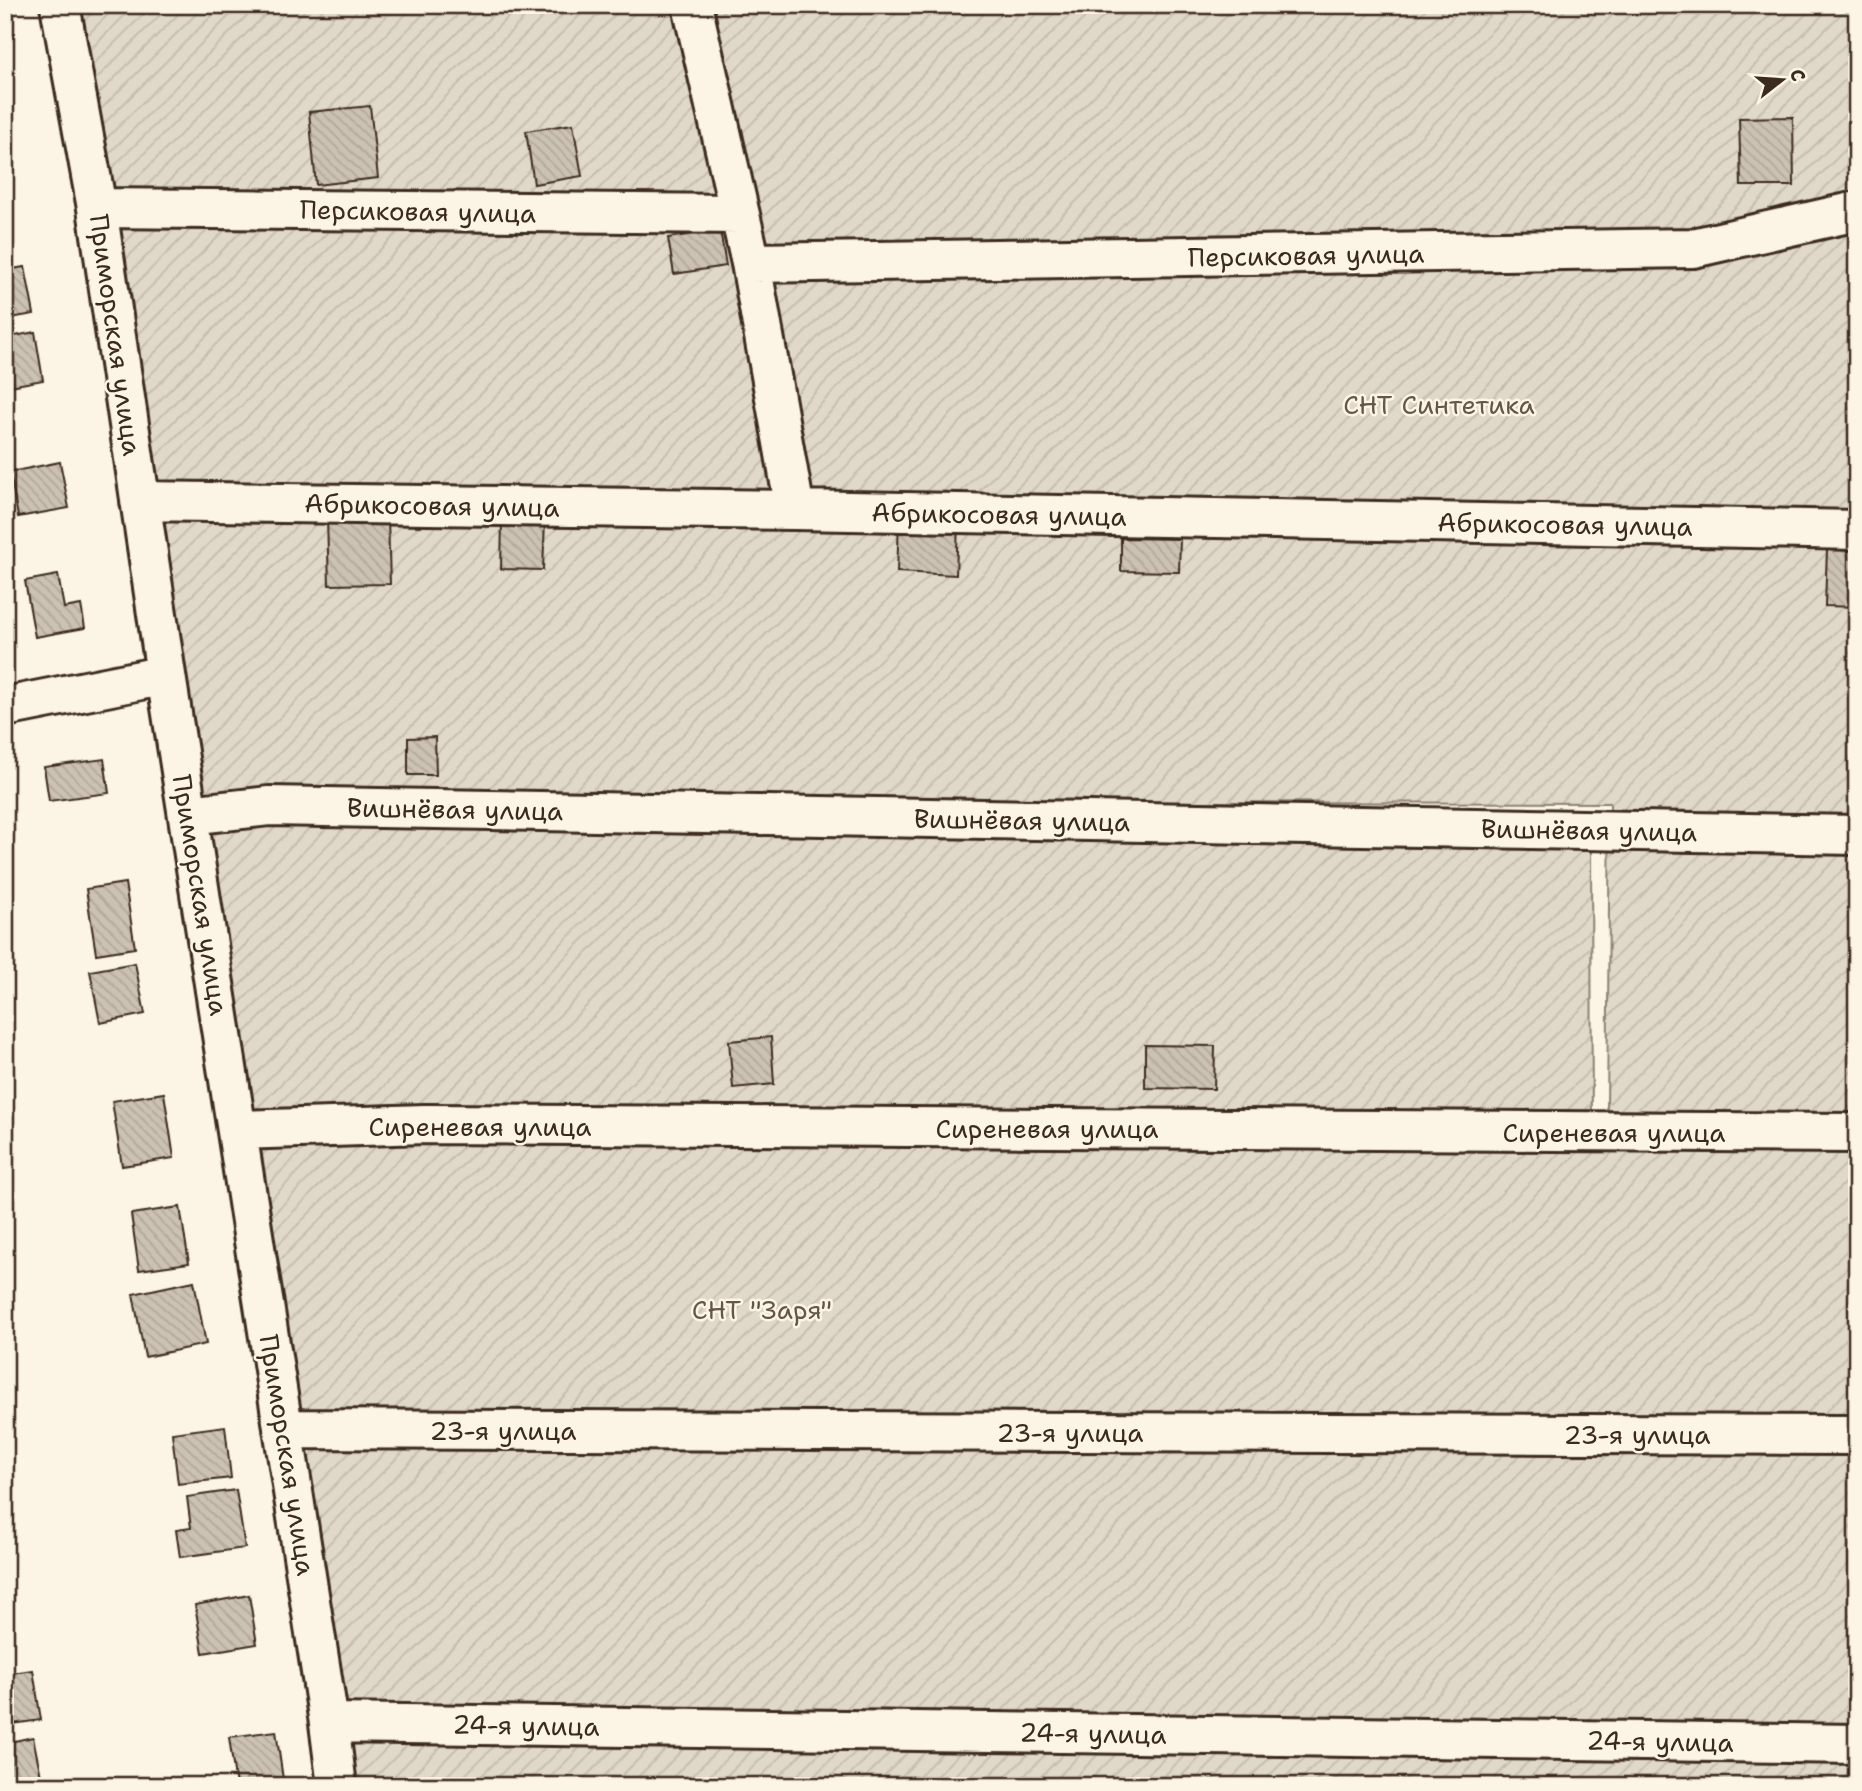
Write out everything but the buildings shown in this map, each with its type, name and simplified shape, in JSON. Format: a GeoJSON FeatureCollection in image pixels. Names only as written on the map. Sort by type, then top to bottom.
{"type":"FeatureCollection","features":[{"type":"Feature","properties":{"kind":"street","name":"Приморская улица"},"geometry":{"type":"LineString","coordinates":[[60,5],[97,208],[337,1786]]}},
{"type":"Feature","properties":{"kind":"street"},"geometry":{"type":"LineString","coordinates":[[692,5],[751,263],[795,510]]}},
{"type":"Feature","properties":{"kind":"street","name":"Персиковая улица"},"geometry":{"type":"LineString","coordinates":[[97,208],[739,214]]}},
{"type":"Feature","properties":{"kind":"street","name":"Персиковая улица"},"geometry":{"type":"LineString","coordinates":[[751,263],[1693,248],[1857,211]]}},
{"type":"Feature","properties":{"kind":"street","name":"Абрикосовая улица"},"geometry":{"type":"LineString","coordinates":[[140,501],[1857,530]]}},
{"type":"Feature","properties":{"kind":"street"},"geometry":{"type":"LineString","coordinates":[[5,707],[166,675]]}},
{"type":"Feature","properties":{"kind":"street","name":"Вишнёвая улица"},"geometry":{"type":"LineString","coordinates":[[188,815],[269,806],[1857,835]]}},
{"type":"Feature","properties":{"kind":"street","name":"Сиреневая улица"},"geometry":{"type":"LineString","coordinates":[[237,1130],[439,1124],[1857,1133]]}},
{"type":"Feature","properties":{"kind":"street","name":"23-я улица"},"geometry":{"type":"LineString","coordinates":[[283,1429],[1857,1435]]}},
{"type":"Feature","properties":{"kind":"street","name":"24-я улица"},"geometry":{"type":"LineString","coordinates":[[329,1723],[1857,1744]]}},
{"type":"Feature","properties":{"kind":"green space","name":"СНТ Синтетика"},"geometry":{"type":"Polygon","coordinates":[[[77,5],[1857,5],[1857,1114],[1607,1110],[1610,803],[201,800],[77,5]]]}},
{"type":"Feature","properties":{"kind":"green space","name":"СНТ \"Заря\""},"geometry":{"type":"Polygon","coordinates":[[[203,825],[1591,843],[1592,1147],[1857,1148],[1857,1786],[347,1786],[203,825]]]}}]}
